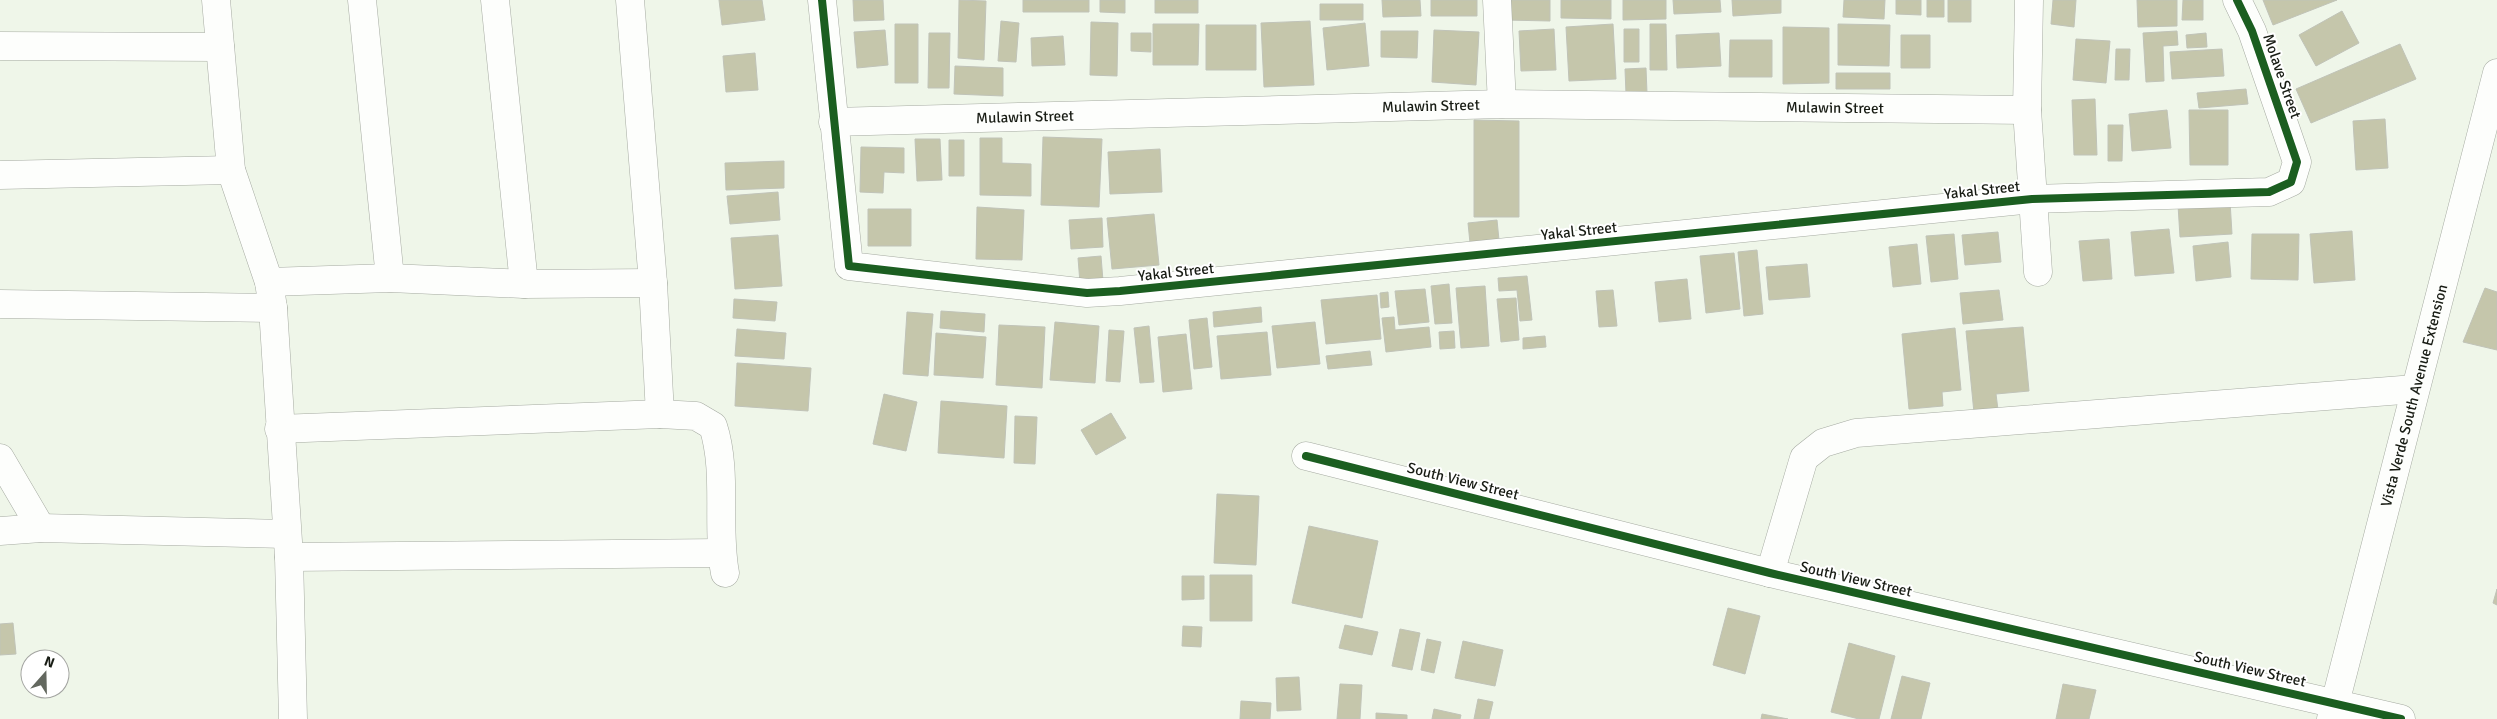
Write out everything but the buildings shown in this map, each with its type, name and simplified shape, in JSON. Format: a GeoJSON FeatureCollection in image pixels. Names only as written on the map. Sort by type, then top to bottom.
{"type":"FeatureCollection","features":[{"type":"Feature","properties":{"kind":"street"},"geometry":{"type":"LineString","coordinates":[[216,0],[231,170],[271,295],[288,546],[293,719]]}},
{"type":"Feature","properties":{"kind":"street"},"geometry":{"type":"LineString","coordinates":[[362,0],[390,278]]}},
{"type":"Feature","properties":{"kind":"street"},"geometry":{"type":"LineString","coordinates":[[495,0],[524,284]]}},
{"type":"Feature","properties":{"kind":"street"},"geometry":{"type":"LineString","coordinates":[[630,0],[653,283],[660,414]]}},
{"type":"Feature","properties":{"kind":"street"},"geometry":{"type":"LineString","coordinates":[[822,0],[833,122]]}},
{"type":"Feature","properties":{"kind":"street"},"geometry":{"type":"LineString","coordinates":[[1497,0],[1502,104]]}},
{"type":"Feature","properties":{"kind":"street"},"geometry":{"type":"LineString","coordinates":[[2030,0],[2027,110],[2038,272]]}},
{"type":"Feature","properties":{"kind":"street","name":"Molave Street"},"geometry":{"type":"LineString","coordinates":[[2237,0],[2252,31],[2297,162]]}},
{"type":"Feature","properties":{"kind":"street"},"geometry":{"type":"LineString","coordinates":[[0,46],[220,47]]}},
{"type":"Feature","properties":{"kind":"street","name":"Vista Verde South Avenue Extension"},"geometry":{"type":"LineString","coordinates":[[2334,711],[2497,73]]}},
{"type":"Feature","properties":{"kind":"street","name":"Mulawin Street"},"geometry":{"type":"LineString","coordinates":[[833,122],[1502,104],[2027,110]]}},
{"type":"Feature","properties":{"kind":"street","name":"Yakal Street"},"geometry":{"type":"LineString","coordinates":[[833,122],[849,266],[1087,293],[2032,199],[2269,192],[2291,182],[2297,162]]}},
{"type":"Feature","properties":{"kind":"street"},"geometry":{"type":"LineString","coordinates":[[0,175],[231,170]]}},
{"type":"Feature","properties":{"kind":"street"},"geometry":{"type":"LineString","coordinates":[[0,304],[271,295],[390,278],[524,284],[653,283]]}},
{"type":"Feature","properties":{"kind":"street"},"geometry":{"type":"LineString","coordinates":[[1770,573],[1804,458],[1823,443],[1856,433],[2415,389]]}},
{"type":"Feature","properties":{"kind":"street"},"geometry":{"type":"LineString","coordinates":[[0,531],[41,528],[288,546],[723,563],[719,444],[713,426],[696,416],[660,414],[279,429]]}},
{"type":"Feature","properties":{"kind":"street","name":"South View Street"},"geometry":{"type":"LineString","coordinates":[[1306,456],[1770,573],[2334,711],[2401,719]]}},
{"type":"Feature","properties":{"kind":"street"},"geometry":{"type":"LineString","coordinates":[[0,458],[41,528]]}},
{"type":"Feature","properties":{"kind":"cycle path"},"geometry":{"type":"LineString","coordinates":[[822,0],[849,266],[1087,293],[2032,199],[2269,192],[2291,182],[2297,162],[2252,31],[2237,0]]}},
{"type":"Feature","properties":{"kind":"cycle path"},"geometry":{"type":"LineString","coordinates":[[1306,456],[1770,573],[2401,719]]}}]}
